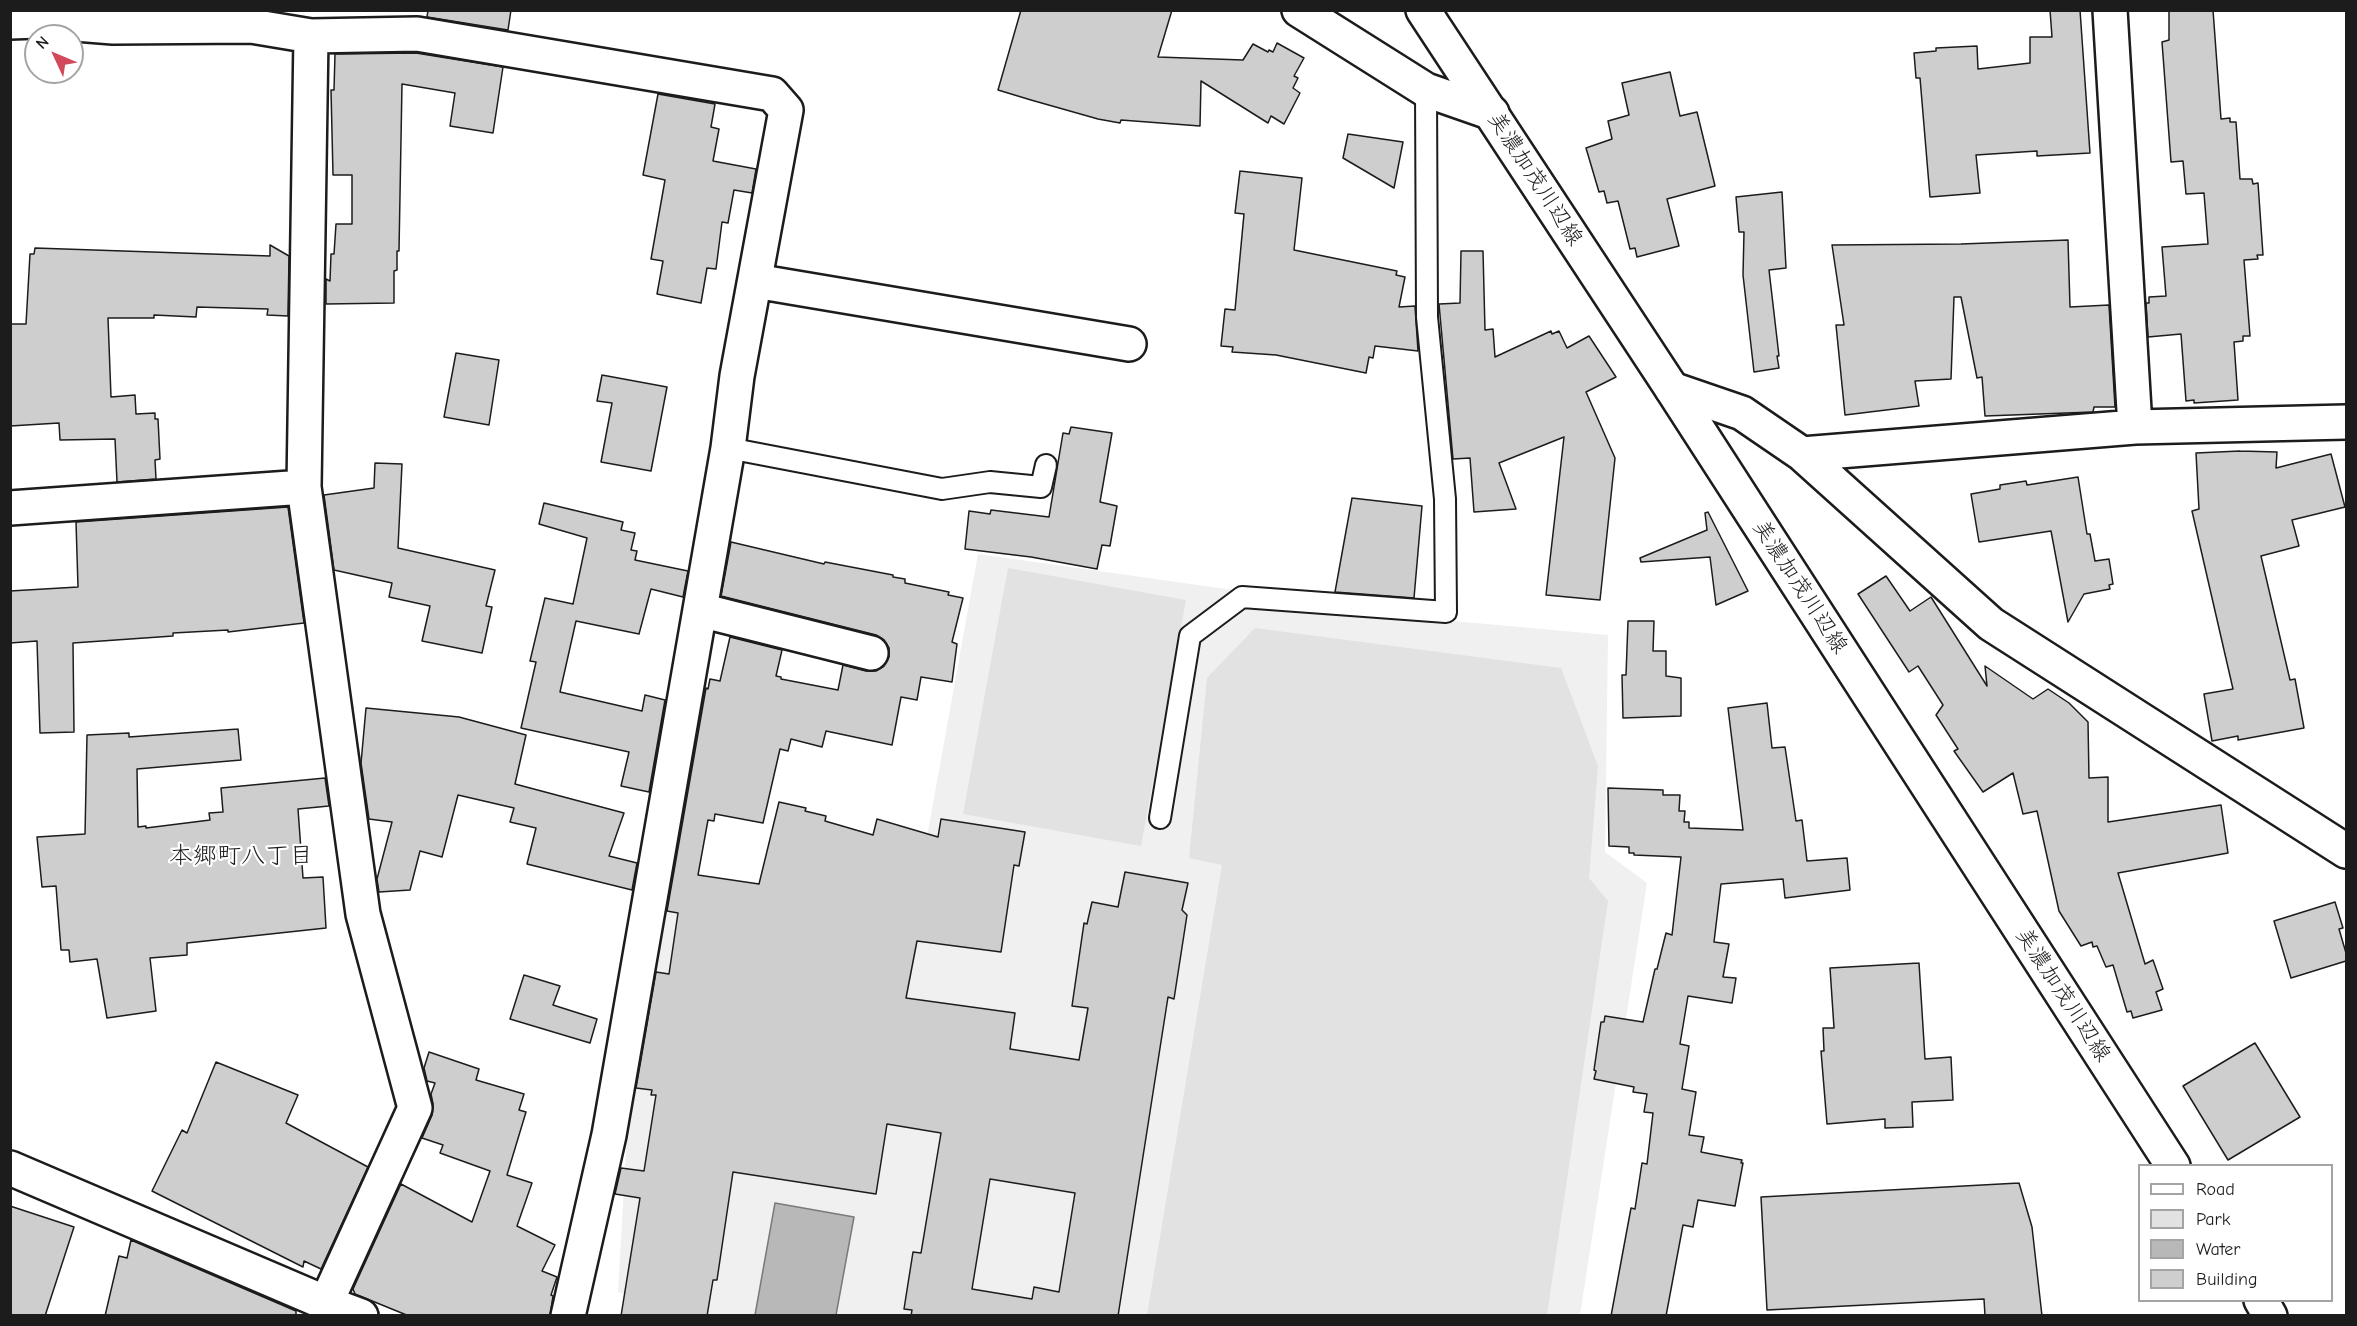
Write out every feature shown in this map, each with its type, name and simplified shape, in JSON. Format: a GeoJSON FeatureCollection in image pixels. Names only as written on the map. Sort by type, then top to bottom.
{"type":"FeatureCollection","features":[{"type":"Feature","properties":{"kind":"street"},"geometry":{"type":"LineString","coordinates":[[1299,10],[1426,90],[1492,113]]}},
{"type":"Feature","properties":{"kind":"street","name":"美濃加茂川辺線"},"geometry":{"type":"LineString","coordinates":[[1423,10],[1672,389],[2173,1164]]}},
{"type":"Feature","properties":{"kind":"street"},"geometry":{"type":"LineString","coordinates":[[2110,10],[2135,427]]}},
{"type":"Feature","properties":{"kind":"street"},"geometry":{"type":"LineString","coordinates":[[10,22],[38,21],[113,27],[251,18],[311,36],[417,34],[772,94],[786,110],[737,376],[728,448],[609,1135],[568,1316]]}},
{"type":"Feature","properties":{"kind":"street"},"geometry":{"type":"LineString","coordinates":[[311,36],[304,487],[363,914],[415,1108],[326,1303]]}},
{"type":"Feature","properties":{"kind":"street"},"geometry":{"type":"LineString","coordinates":[[755,281],[1129,344]]}},
{"type":"Feature","properties":{"kind":"street"},"geometry":{"type":"LineString","coordinates":[[1672,389],[1742,413],[1802,454],[1991,624],[2346,851]]}},
{"type":"Feature","properties":{"kind":"street"},"geometry":{"type":"LineString","coordinates":[[1802,454],[2135,427],[2346,422]]}},
{"type":"Feature","properties":{"kind":"street"},"geometry":{"type":"LineString","coordinates":[[10,508],[304,487]]}},
{"type":"Feature","properties":{"kind":"street"},"geometry":{"type":"LineString","coordinates":[[700,610],[871,653]]}},
{"type":"Feature","properties":{"kind":"street"},"geometry":{"type":"LineString","coordinates":[[10,1168],[361,1316]]}},
{"type":"Feature","properties":{"kind":"street"},"geometry":{"type":"LineString","coordinates":[[2262,1302],[2270,1316]]}},
{"type":"Feature","properties":{"kind":"lane"},"geometry":{"type":"LineString","coordinates":[[1160,818],[1190,636],[1242,597],[1446,612],[1445,499],[1427,317],[1426,90]]}},
{"type":"Feature","properties":{"kind":"lane"},"geometry":{"type":"LineString","coordinates":[[728,448],[942,489],[990,482],[1041,487],[1047,465]]}},
{"type":"Feature","properties":{"kind":"shaded area"},"geometry":{"type":"Polygon","coordinates":[[[978,554],[1453,621],[1608,635],[1605,852],[1647,883],[1580,1315],[677,1316],[618,1292],[629,1099],[663,896],[910,931],[978,554]]]}},
{"type":"Feature","properties":{"kind":"green space"},"geometry":{"type":"Polygon","coordinates":[[[1008,568],[1186,600],[1141,846],[963,814],[1008,568]]]}},
{"type":"Feature","properties":{"kind":"green space"},"geometry":{"type":"Polygon","coordinates":[[[1255,628],[1561,668],[1598,766],[1589,878],[1608,901],[1547,1315],[1147,1315],[1222,865],[1189,858],[1207,678],[1255,628]]]}},
{"type":"Feature","properties":{"kind":"water"},"geometry":{"type":"Polygon","coordinates":[[[775,1203],[854,1217],[836,1315],[755,1315],[775,1203]]]}},
{"type":"Feature","properties":{"kind":"building"},"geometry":{"type":"Polygon","coordinates":[[[428,10],[511,10],[508,30],[427,17],[428,10]]]}},
{"type":"Feature","properties":{"kind":"building"},"geometry":{"type":"Polygon","coordinates":[[[1021,10],[1172,10],[1158,57],[1243,60],[1253,44],[1268,52],[1269,50],[1273,52],[1277,43],[1304,58],[1294,76],[1298,78],[1293,88],[1300,93],[1284,124],[1271,116],[1268,123],[1201,81],[1200,126],[1121,120],[1120,123],[1031,100],[998,90],[1021,10]]]}},
{"type":"Feature","properties":{"kind":"building"},"geometry":{"type":"Polygon","coordinates":[[[2050,10],[2080,10],[2090,153],[2037,156],[2037,151],[1976,155],[1980,193],[1930,197],[1920,78],[1916,78],[1914,53],[1936,51],[1936,48],[1977,46],[1978,69],[2030,63],[2030,37],[2052,37],[2050,10]]]}},
{"type":"Feature","properties":{"kind":"building"},"geometry":{"type":"Polygon","coordinates":[[[2169,10],[2213,10],[2221,119],[2230,118],[2230,122],[2236,122],[2240,179],[2252,179],[2253,184],[2258,183],[2263,255],[2257,255],[2258,259],[2244,260],[2250,336],[2243,336],[2243,341],[2234,342],[2238,400],[2194,403],[2194,400],[2186,401],[2181,334],[2148,337],[2146,303],[2149,303],[2149,297],[2166,296],[2162,247],[2208,244],[2204,193],[2186,194],[2183,161],[2171,162],[2162,42],[2169,40],[2169,10]]]}},
{"type":"Feature","properties":{"kind":"building"},"geometry":{"type":"Polygon","coordinates":[[[416,53],[503,67],[493,133],[450,126],[455,93],[402,84],[399,251],[397,251],[397,270],[394,271],[394,303],[326,304],[326,279],[330,281],[331,254],[334,254],[336,224],[352,224],[352,175],[333,175],[331,90],[334,90],[335,54],[416,53]]]}},
{"type":"Feature","properties":{"kind":"building"},"geometry":{"type":"Polygon","coordinates":[[[1670,72],[1680,116],[1697,112],[1715,186],[1667,199],[1679,246],[1637,257],[1635,248],[1630,249],[1618,201],[1607,203],[1604,191],[1599,192],[1586,148],[1612,139],[1608,121],[1629,115],[1622,83],[1670,72]]]}},
{"type":"Feature","properties":{"kind":"building"},"geometry":{"type":"Polygon","coordinates":[[[658,94],[715,104],[711,127],[719,129],[713,161],[756,169],[752,193],[734,190],[728,223],[722,222],[716,269],[707,268],[701,303],[657,294],[663,261],[651,259],[665,180],[643,175],[658,94]]]}},
{"type":"Feature","properties":{"kind":"building"},"geometry":{"type":"Polygon","coordinates":[[[1348,134],[1403,142],[1394,188],[1343,158],[1348,134]]]}},
{"type":"Feature","properties":{"kind":"building"},"geometry":{"type":"Polygon","coordinates":[[[1240,171],[1302,178],[1294,250],[1397,271],[1396,275],[1405,277],[1399,307],[1415,306],[1418,351],[1375,346],[1373,358],[1369,357],[1366,373],[1276,355],[1232,352],[1233,347],[1221,346],[1225,309],[1235,310],[1244,214],[1235,213],[1240,171]]]}},
{"type":"Feature","properties":{"kind":"building"},"geometry":{"type":"Polygon","coordinates":[[[1782,192],[1786,268],[1769,270],[1779,368],[1754,372],[1743,275],[1744,232],[1739,232],[1736,197],[1782,192]]]}},
{"type":"Feature","properties":{"kind":"building"},"geometry":{"type":"Polygon","coordinates":[[[2068,240],[2070,307],[2109,305],[2115,407],[2094,407],[2093,412],[1985,416],[1982,377],[1977,378],[1961,297],[1954,297],[1951,379],[1915,381],[1919,406],[1845,415],[1836,325],[1844,325],[1832,245],[2068,240]]]}},
{"type":"Feature","properties":{"kind":"building"},"geometry":{"type":"Polygon","coordinates":[[[270,245],[289,256],[288,316],[267,315],[268,309],[197,307],[196,317],[154,315],[154,318],[108,318],[111,397],[135,395],[136,414],[155,413],[155,419],[158,419],[160,459],[155,460],[156,479],[117,482],[115,439],[60,440],[59,423],[10,426],[10,324],[26,324],[30,254],[34,254],[35,248],[270,256],[270,245]]]}},
{"type":"Feature","properties":{"kind":"building"},"geometry":{"type":"Polygon","coordinates":[[[1461,251],[1483,251],[1485,330],[1493,329],[1495,357],[1551,331],[1552,334],[1559,331],[1567,348],[1589,336],[1616,377],[1586,392],[1615,458],[1600,600],[1546,595],[1564,437],[1499,463],[1516,509],[1474,512],[1470,458],[1453,459],[1439,304],[1460,303],[1461,251]]]}},
{"type":"Feature","properties":{"kind":"building"},"geometry":{"type":"Polygon","coordinates":[[[456,353],[499,360],[489,425],[444,417],[456,353]]]}},
{"type":"Feature","properties":{"kind":"building"},"geometry":{"type":"Polygon","coordinates":[[[602,375],[667,387],[651,471],[601,462],[612,403],[597,401],[602,375]]]}},
{"type":"Feature","properties":{"kind":"building"},"geometry":{"type":"Polygon","coordinates":[[[1071,427],[1112,433],[1100,502],[1117,506],[1110,546],[1102,545],[1097,569],[1031,557],[965,549],[969,511],[990,514],[991,510],[1049,517],[1063,433],[1069,434],[1071,427]]]}},
{"type":"Feature","properties":{"kind":"building"},"geometry":{"type":"Polygon","coordinates":[[[2277,452],[2276,468],[2331,454],[2345,507],[2292,520],[2299,546],[2261,556],[2290,680],[2295,679],[2304,728],[2238,740],[2238,736],[2212,741],[2204,694],[2233,689],[2192,511],[2199,509],[2196,453],[2277,452]]]}},
{"type":"Feature","properties":{"kind":"building"},"geometry":{"type":"Polygon","coordinates":[[[375,463],[402,464],[398,548],[495,570],[486,606],[492,607],[482,653],[422,641],[430,606],[389,597],[392,583],[334,570],[324,495],[374,488],[375,463]]]}},
{"type":"Feature","properties":{"kind":"building"},"geometry":{"type":"Polygon","coordinates":[[[2078,477],[2087,534],[2090,534],[2095,561],[2109,559],[2113,584],[2109,585],[2110,589],[2084,594],[2068,622],[2051,531],[1979,542],[1971,494],[2000,489],[2000,485],[2026,481],[2027,485],[2078,477]]]}},
{"type":"Feature","properties":{"kind":"building"},"geometry":{"type":"Polygon","coordinates":[[[1352,498],[1422,506],[1414,598],[1335,592],[1352,498]]]}},
{"type":"Feature","properties":{"kind":"building"},"geometry":{"type":"Polygon","coordinates":[[[544,503],[623,522],[621,530],[635,533],[631,550],[637,551],[635,560],[688,571],[683,597],[651,589],[639,634],[576,621],[560,692],[642,711],[645,695],[665,700],[649,792],[621,786],[629,752],[521,728],[536,662],[530,661],[545,598],[573,604],[587,538],[539,524],[544,503]]]}},
{"type":"Feature","properties":{"kind":"building"},"geometry":{"type":"Polygon","coordinates":[[[288,507],[304,623],[228,632],[228,630],[173,633],[173,636],[73,643],[74,732],[40,733],[37,641],[10,643],[10,591],[78,587],[76,522],[288,507]]]}},
{"type":"Feature","properties":{"kind":"building"},"geometry":{"type":"Polygon","coordinates":[[[1708,512],[1748,591],[1716,605],[1710,557],[1641,562],[1640,558],[1707,530],[1705,513],[1708,512]]]}},
{"type":"Feature","properties":{"kind":"building"},"geometry":{"type":"Polygon","coordinates":[[[731,542],[824,564],[825,562],[893,575],[893,577],[905,579],[905,583],[949,592],[948,595],[963,598],[952,642],[957,644],[952,682],[921,677],[917,700],[901,697],[892,745],[826,731],[822,747],[791,739],[788,751],[780,749],[763,823],[715,814],[714,821],[708,820],[698,875],[759,884],[779,802],[806,808],[805,811],[826,816],[825,821],[873,835],[877,819],[938,837],[941,819],[1025,832],[1019,866],[1014,865],[1001,952],[917,941],[906,998],[1015,1013],[1010,1049],[1079,1060],[1088,1008],[1072,1006],[1084,923],[1087,924],[1092,902],[1118,907],[1125,872],[1188,883],[1182,910],[1187,915],[1174,999],[1168,997],[1118,1316],[911,1316],[912,1310],[904,1309],[913,1252],[921,1253],[941,1133],[887,1124],[876,1194],[733,1172],[717,1280],[713,1280],[707,1316],[621,1316],[640,1198],[615,1194],[621,1168],[644,1171],[656,1095],[651,1095],[652,1090],[636,1088],[656,972],[669,974],[678,913],[667,911],[706,688],[708,689],[710,679],[720,681],[730,637],[782,650],[776,676],[781,679],[838,690],[843,665],[876,671],[884,666],[889,657],[889,648],[884,640],[876,635],[721,596],[731,542]],[[990,1179],[972,1289],[1032,1299],[1034,1287],[1059,1292],[1075,1193],[990,1179]]]}},
{"type":"Feature","properties":{"kind":"building"},"geometry":{"type":"Polygon","coordinates":[[[1886,576],[1910,611],[1931,597],[1987,686],[1985,666],[2033,699],[2048,689],[2069,703],[2088,722],[2089,778],[2108,777],[2108,822],[2221,805],[2228,853],[2118,873],[2145,964],[2153,960],[2163,989],[2156,992],[2162,1010],[2133,1018],[2131,1011],[2127,1012],[2113,965],[2106,967],[2097,946],[2093,947],[2092,942],[2081,946],[2059,911],[2037,811],[2023,814],[2013,773],[1983,792],[1954,751],[1958,749],[1936,715],[1943,705],[1918,666],[1909,672],[1858,594],[1886,576]]]}},
{"type":"Feature","properties":{"kind":"building"},"geometry":{"type":"Polygon","coordinates":[[[1628,621],[1654,621],[1653,651],[1666,651],[1666,676],[1681,678],[1681,716],[1623,718],[1622,675],[1626,675],[1628,621]]]}},
{"type":"Feature","properties":{"kind":"building"},"geometry":{"type":"Polygon","coordinates":[[[1767,703],[1772,748],[1785,747],[1796,821],[1802,820],[1807,861],[1847,858],[1850,890],[1785,898],[1783,879],[1721,884],[1714,942],[1729,944],[1723,977],[1736,978],[1732,1003],[1688,996],[1680,1044],[1689,1046],[1682,1089],[1696,1092],[1689,1135],[1704,1137],[1701,1152],[1742,1160],[1735,1206],[1698,1200],[1693,1227],[1683,1225],[1666,1316],[1611,1316],[1631,1208],[1635,1209],[1642,1163],[1647,1164],[1653,1113],[1644,1112],[1647,1094],[1633,1092],[1634,1087],[1594,1079],[1601,1022],[1604,1022],[1605,1016],[1643,1022],[1666,933],[1672,935],[1681,857],[1634,855],[1634,853],[1629,853],[1629,847],[1609,846],[1608,788],[1663,790],[1663,795],[1680,795],[1679,811],[1685,811],[1684,822],[1689,822],[1689,828],[1743,830],[1728,708],[1767,703]]]}},
{"type":"Feature","properties":{"kind":"building"},"geometry":{"type":"Polygon","coordinates":[[[366,708],[459,717],[526,735],[515,784],[624,813],[609,856],[637,863],[632,890],[527,864],[536,828],[510,822],[514,808],[458,795],[442,857],[420,851],[410,890],[379,892],[377,879],[392,822],[369,819],[361,763],[366,708]]]}},
{"type":"Feature","properties":{"kind":"building"},"geometry":{"type":"Polygon","coordinates":[[[238,729],[241,760],[137,769],[138,827],[210,820],[209,813],[223,812],[221,788],[325,778],[329,806],[298,809],[303,878],[323,877],[326,928],[187,943],[187,955],[150,958],[156,1011],[107,1018],[97,959],[70,962],[69,950],[61,950],[56,886],[42,887],[37,837],[85,834],[87,735],[129,733],[129,737],[238,729]]]}},
{"type":"Feature","properties":{"kind":"building"},"geometry":{"type":"Polygon","coordinates":[[[2335,902],[2343,928],[2339,929],[2346,961],[2291,978],[2274,921],[2335,902]]]}},
{"type":"Feature","properties":{"kind":"building"},"geometry":{"type":"Polygon","coordinates":[[[1919,963],[1925,1059],[1951,1057],[1953,1100],[1912,1102],[1913,1127],[1885,1128],[1885,1119],[1827,1124],[1821,1051],[1824,1051],[1823,1028],[1834,1028],[1830,968],[1919,963]]]}},
{"type":"Feature","properties":{"kind":"building"},"geometry":{"type":"Polygon","coordinates":[[[524,975],[560,986],[553,1005],[597,1019],[590,1043],[510,1019],[524,975]]]}},
{"type":"Feature","properties":{"kind":"building"},"geometry":{"type":"Polygon","coordinates":[[[2255,1043],[2300,1117],[2228,1160],[2183,1086],[2255,1043]]]}},
{"type":"Feature","properties":{"kind":"building"},"geometry":{"type":"Polygon","coordinates":[[[429,1052],[479,1069],[476,1080],[524,1094],[519,1110],[526,1112],[507,1175],[532,1183],[517,1226],[555,1245],[542,1271],[557,1277],[551,1295],[553,1296],[550,1316],[409,1316],[355,1294],[353,1289],[401,1184],[472,1222],[490,1171],[440,1153],[443,1145],[422,1138],[432,1115],[431,1094],[435,1083],[427,1081],[424,1068],[429,1052]]]}},
{"type":"Feature","properties":{"kind":"building"},"geometry":{"type":"Polygon","coordinates":[[[216,1062],[298,1095],[286,1123],[368,1167],[321,1269],[304,1261],[303,1267],[152,1191],[182,1130],[187,1133],[216,1062]]]}},
{"type":"Feature","properties":{"kind":"building"},"geometry":{"type":"Polygon","coordinates":[[[2019,1183],[2032,1227],[2042,1316],[1985,1316],[1984,1299],[1767,1310],[1761,1197],[2019,1183]]]}},
{"type":"Feature","properties":{"kind":"building"},"geometry":{"type":"Polygon","coordinates":[[[10,1206],[74,1227],[45,1316],[10,1316],[10,1206]]]}},
{"type":"Feature","properties":{"kind":"building"},"geometry":{"type":"Polygon","coordinates":[[[131,1240],[296,1311],[296,1316],[105,1316],[119,1256],[127,1258],[131,1240]]]}},
{"type":"Feature","properties":{"kind":"district","name":"本郷町八丁目"},"geometry":{"type":"Point","coordinates":[241,856]}}]}
